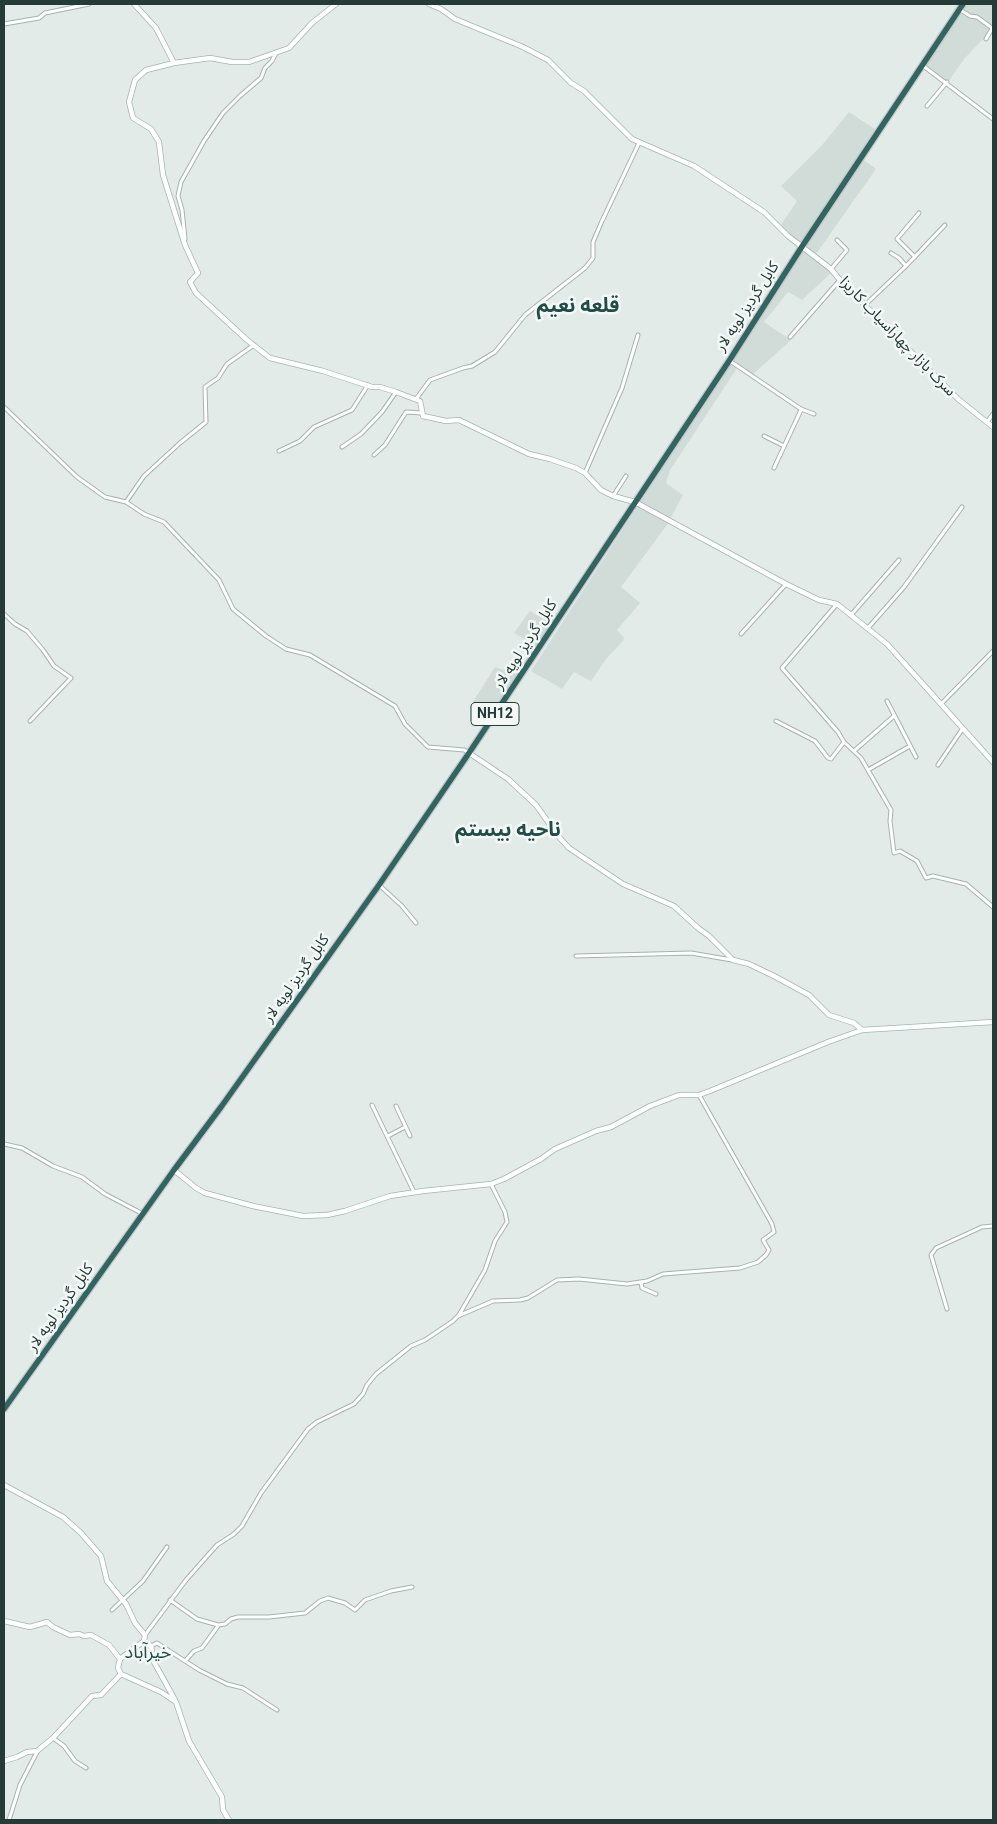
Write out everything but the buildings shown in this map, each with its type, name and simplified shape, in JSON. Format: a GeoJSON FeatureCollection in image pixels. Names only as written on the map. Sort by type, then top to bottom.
{"type":"FeatureCollection","features":[{"type":"Feature","properties":{"kind":"highway","name":"کابل گردیز لویه لار"},"geometry":{"type":"LineString","coordinates":[[4,1409],[174,1170],[221,1108],[469,753],[729,361],[803,245],[961,6]]}},
{"type":"Feature","properties":{"kind":"street"},"geometry":{"type":"LineString","coordinates":[[4,24],[39,18],[45,13],[89,4]]}},
{"type":"Feature","properties":{"kind":"street"},"geometry":{"type":"LineString","coordinates":[[134,4],[156,28],[174,63]]}},
{"type":"Feature","properties":{"kind":"street"},"geometry":{"type":"LineString","coordinates":[[336,4],[312,23],[289,48],[276,53],[249,62],[232,62],[210,58],[174,63],[146,70],[135,80],[129,102],[133,118],[150,129],[159,142],[163,175],[185,245],[198,274],[190,282],[196,293],[270,358],[322,371],[368,386],[380,386],[420,401],[423,416],[446,421],[459,420],[529,454],[576,468],[601,490],[613,496],[635,502],[819,600],[837,604],[887,644],[993,762]]}},
{"type":"Feature","properties":{"kind":"street","name":"سرک بازار چهارآسیاب کاریزا"},"geometry":{"type":"LineString","coordinates":[[429,4],[456,19],[523,47],[548,60],[571,83],[584,91],[632,139],[694,166],[764,212],[788,236],[803,245],[831,269],[864,305],[958,399],[993,426]]}},
{"type":"Feature","properties":{"kind":"street"},"geometry":{"type":"LineString","coordinates":[[961,6],[970,16],[977,17],[993,27],[986,39]]}},
{"type":"Feature","properties":{"kind":"street"},"geometry":{"type":"LineString","coordinates":[[185,245],[182,210],[178,196],[181,182],[204,141],[223,113],[261,78],[264,68],[276,53]]}},
{"type":"Feature","properties":{"kind":"street"},"geometry":{"type":"LineString","coordinates":[[922,64],[993,119]]}},
{"type":"Feature","properties":{"kind":"street"},"geometry":{"type":"LineString","coordinates":[[927,106],[947,82]]}},
{"type":"Feature","properties":{"kind":"street"},"geometry":{"type":"LineString","coordinates":[[416,400],[430,380],[472,366],[495,352],[525,315],[585,268],[593,258],[593,242],[639,143]]}},
{"type":"Feature","properties":{"kind":"street"},"geometry":{"type":"LineString","coordinates":[[915,257],[897,239],[919,213]]}},
{"type":"Feature","properties":{"kind":"street"},"geometry":{"type":"LineString","coordinates":[[864,305],[915,257],[944,225]]}},
{"type":"Feature","properties":{"kind":"street"},"geometry":{"type":"LineString","coordinates":[[831,269],[847,250],[837,240]]}},
{"type":"Feature","properties":{"kind":"street"},"geometry":{"type":"LineString","coordinates":[[891,253],[906,266]]}},
{"type":"Feature","properties":{"kind":"street"},"geometry":{"type":"LineString","coordinates":[[790,337],[840,280]]}},
{"type":"Feature","properties":{"kind":"street"},"geometry":{"type":"LineString","coordinates":[[585,474],[622,388],[638,335]]}},
{"type":"Feature","properties":{"kind":"street"},"geometry":{"type":"LineString","coordinates":[[126,502],[144,476],[206,422],[205,387],[218,378],[226,364],[254,345]]}},
{"type":"Feature","properties":{"kind":"street"},"geometry":{"type":"LineString","coordinates":[[729,361],[801,410],[814,414]]}},
{"type":"Feature","properties":{"kind":"street"},"geometry":{"type":"LineString","coordinates":[[279,450],[300,441],[314,427],[352,410],[368,386]]}},
{"type":"Feature","properties":{"kind":"street"},"geometry":{"type":"LineString","coordinates":[[342,447],[362,434],[382,412],[396,392]]}},
{"type":"Feature","properties":{"kind":"street"},"geometry":{"type":"LineString","coordinates":[[4,407],[77,477],[105,496],[126,502],[144,514],[164,522],[219,580],[233,608],[266,636],[286,649],[310,655],[395,706],[405,724],[428,747],[464,750],[508,779],[536,805],[569,848],[623,884],[674,906],[709,936],[733,960]]}},
{"type":"Feature","properties":{"kind":"street"},"geometry":{"type":"LineString","coordinates":[[774,468],[801,410]]}},
{"type":"Feature","properties":{"kind":"street"},"geometry":{"type":"LineString","coordinates":[[374,455],[385,445],[406,412],[422,413]]}},
{"type":"Feature","properties":{"kind":"street"},"geometry":{"type":"LineString","coordinates":[[988,422],[993,414]]}},
{"type":"Feature","properties":{"kind":"street"},"geometry":{"type":"LineString","coordinates":[[764,436],[784,446]]}},
{"type":"Feature","properties":{"kind":"street"},"geometry":{"type":"LineString","coordinates":[[613,496],[626,476]]}},
{"type":"Feature","properties":{"kind":"street"},"geometry":{"type":"LineString","coordinates":[[868,628],[904,587],[962,507]]}},
{"type":"Feature","properties":{"kind":"street"},"geometry":{"type":"LineString","coordinates":[[851,615],[899,560]]}},
{"type":"Feature","properties":{"kind":"street"},"geometry":{"type":"LineString","coordinates":[[741,634],[786,584]]}},
{"type":"Feature","properties":{"kind":"street"},"geometry":{"type":"LineString","coordinates":[[837,604],[782,668],[838,732],[844,742],[861,758],[891,810],[890,821],[894,853],[900,852],[917,861],[926,878],[933,876],[966,884],[993,907]]}},
{"type":"Feature","properties":{"kind":"street"},"geometry":{"type":"LineString","coordinates":[[4,614],[15,624],[27,631],[54,666],[70,678],[30,721]]}},
{"type":"Feature","properties":{"kind":"street"},"geometry":{"type":"LineString","coordinates":[[941,704],[993,651]]}},
{"type":"Feature","properties":{"kind":"street"},"geometry":{"type":"LineString","coordinates":[[887,701],[916,757]]}},
{"type":"Feature","properties":{"kind":"street"},"geometry":{"type":"LineString","coordinates":[[854,751],[894,716]]}},
{"type":"Feature","properties":{"kind":"street"},"geometry":{"type":"LineString","coordinates":[[776,720],[815,741],[828,758],[831,759],[844,742]]}},
{"type":"Feature","properties":{"kind":"street"},"geometry":{"type":"LineString","coordinates":[[938,765],[963,728]]}},
{"type":"Feature","properties":{"kind":"street"},"geometry":{"type":"LineString","coordinates":[[868,770],[910,746]]}},
{"type":"Feature","properties":{"kind":"street"},"geometry":{"type":"LineString","coordinates":[[378,885],[402,906],[416,923]]}},
{"type":"Feature","properties":{"kind":"street"},"geometry":{"type":"LineString","coordinates":[[576,956],[691,953],[733,960],[748,964],[774,976],[809,995],[829,1014],[854,1024],[862,1030]]}},
{"type":"Feature","properties":{"kind":"street"},"geometry":{"type":"LineString","coordinates":[[174,1170],[205,1193],[252,1206],[302,1216],[326,1216],[390,1196],[491,1184],[541,1159],[555,1149],[596,1131],[611,1127],[650,1106],[679,1095],[699,1095],[862,1030],[993,1022]]}},
{"type":"Feature","properties":{"kind":"street"},"geometry":{"type":"LineString","coordinates":[[656,1294],[642,1288],[641,1284],[663,1274],[740,1268],[758,1262],[769,1250],[763,1240],[774,1232],[772,1224],[699,1095]]}},
{"type":"Feature","properties":{"kind":"street"},"geometry":{"type":"LineString","coordinates":[[372,1105],[414,1192]]}},
{"type":"Feature","properties":{"kind":"street"},"geometry":{"type":"LineString","coordinates":[[396,1106],[410,1136]]}},
{"type":"Feature","properties":{"kind":"street"},"geometry":{"type":"LineString","coordinates":[[388,1136],[405,1127]]}},
{"type":"Feature","properties":{"kind":"street"},"geometry":{"type":"LineString","coordinates":[[4,1144],[22,1148],[53,1166],[82,1178],[104,1194],[143,1214]]}},
{"type":"Feature","properties":{"kind":"street"},"geometry":{"type":"LineString","coordinates":[[176,1702],[161,1692],[121,1674],[118,1668],[120,1659],[144,1641],[145,1635],[170,1600],[217,1545],[234,1534],[242,1526],[261,1493],[308,1429],[354,1404],[376,1374],[410,1346],[425,1340],[458,1316],[484,1270],[495,1241],[507,1222],[505,1212],[491,1184]]}},
{"type":"Feature","properties":{"kind":"street"},"geometry":{"type":"LineString","coordinates":[[947,1309],[932,1255],[936,1248],[942,1245],[982,1228],[993,1226]]}},
{"type":"Feature","properties":{"kind":"street"},"geometry":{"type":"LineString","coordinates":[[458,1316],[493,1301],[528,1298],[556,1280],[580,1279],[618,1284],[647,1281]]}},
{"type":"Feature","properties":{"kind":"street"},"geometry":{"type":"LineString","coordinates":[[4,1485],[12,1491],[50,1509],[81,1533],[101,1556],[107,1581],[145,1635]]}},
{"type":"Feature","properties":{"kind":"street"},"geometry":{"type":"LineString","coordinates":[[112,1610],[143,1580],[167,1548]]}},
{"type":"Feature","properties":{"kind":"street"},"geometry":{"type":"LineString","coordinates":[[170,1600],[197,1619],[218,1625],[225,1624],[231,1619],[238,1617],[269,1617],[305,1613],[320,1601],[328,1598],[346,1603],[356,1610],[365,1600],[412,1588]]}},
{"type":"Feature","properties":{"kind":"street"},"geometry":{"type":"LineString","coordinates":[[4,1621],[30,1627],[47,1622],[70,1635],[91,1635],[109,1645],[120,1659]]}},
{"type":"Feature","properties":{"kind":"street"},"geometry":{"type":"LineString","coordinates":[[186,1660],[194,1651],[202,1648],[218,1625]]}},
{"type":"Feature","properties":{"kind":"street"},"geometry":{"type":"LineString","coordinates":[[144,1641],[151,1646],[154,1662],[176,1702],[189,1741],[222,1797],[223,1810],[229,1820]]}},
{"type":"Feature","properties":{"kind":"street"},"geometry":{"type":"LineString","coordinates":[[151,1646],[157,1643],[220,1681],[243,1688],[277,1710]]}},
{"type":"Feature","properties":{"kind":"street"},"geometry":{"type":"LineString","coordinates":[[9,1820],[20,1785],[37,1751],[53,1738],[92,1696],[101,1695],[121,1674]]}},
{"type":"Feature","properties":{"kind":"street"},"geometry":{"type":"LineString","coordinates":[[53,1738],[64,1746],[75,1761],[86,1768]]}},
{"type":"Feature","properties":{"kind":"street"},"geometry":{"type":"LineString","coordinates":[[4,1761],[27,1752],[37,1751]]}},
{"type":"Feature","properties":{"kind":"shaded area"},"geometry":{"type":"Polygon","coordinates":[[[965,4],[993,4],[993,25],[965,58],[948,82],[922,67],[965,4]]]}},
{"type":"Feature","properties":{"kind":"shaded area"},"geometry":{"type":"Polygon","coordinates":[[[849,112],[875,129],[800,245],[779,228],[797,201],[781,186],[823,144],[849,112]]]}},
{"type":"Feature","properties":{"kind":"shaded area"},"geometry":{"type":"Polygon","coordinates":[[[862,159],[876,169],[816,254],[832,272],[802,300],[788,292],[764,322],[791,340],[752,375],[737,368],[670,470],[666,483],[683,495],[667,525],[621,587],[640,603],[617,630],[624,638],[623,641],[606,659],[591,681],[574,672],[562,689],[531,671],[862,159]]]}},
{"type":"Feature","properties":{"kind":"shaded area"},"geometry":{"type":"Polygon","coordinates":[[[530,611],[551,622],[536,646],[514,633],[530,611]]]}},
{"type":"Feature","properties":{"kind":"shaded area"},"geometry":{"type":"Polygon","coordinates":[[[495,667],[517,674],[487,718],[469,708],[495,667]]]}},
{"type":"Feature","properties":{"kind":"district","name":"قلعه نعيم"},"geometry":{"type":"Point","coordinates":[578,307]}},
{"type":"Feature","properties":{"kind":"district","name":"ناحیه بیستم"},"geometry":{"type":"Point","coordinates":[508,831]}},
{"type":"Feature","properties":{"kind":"district","name":"خیرآباد"},"geometry":{"type":"Point","coordinates":[148,1653]}}]}
